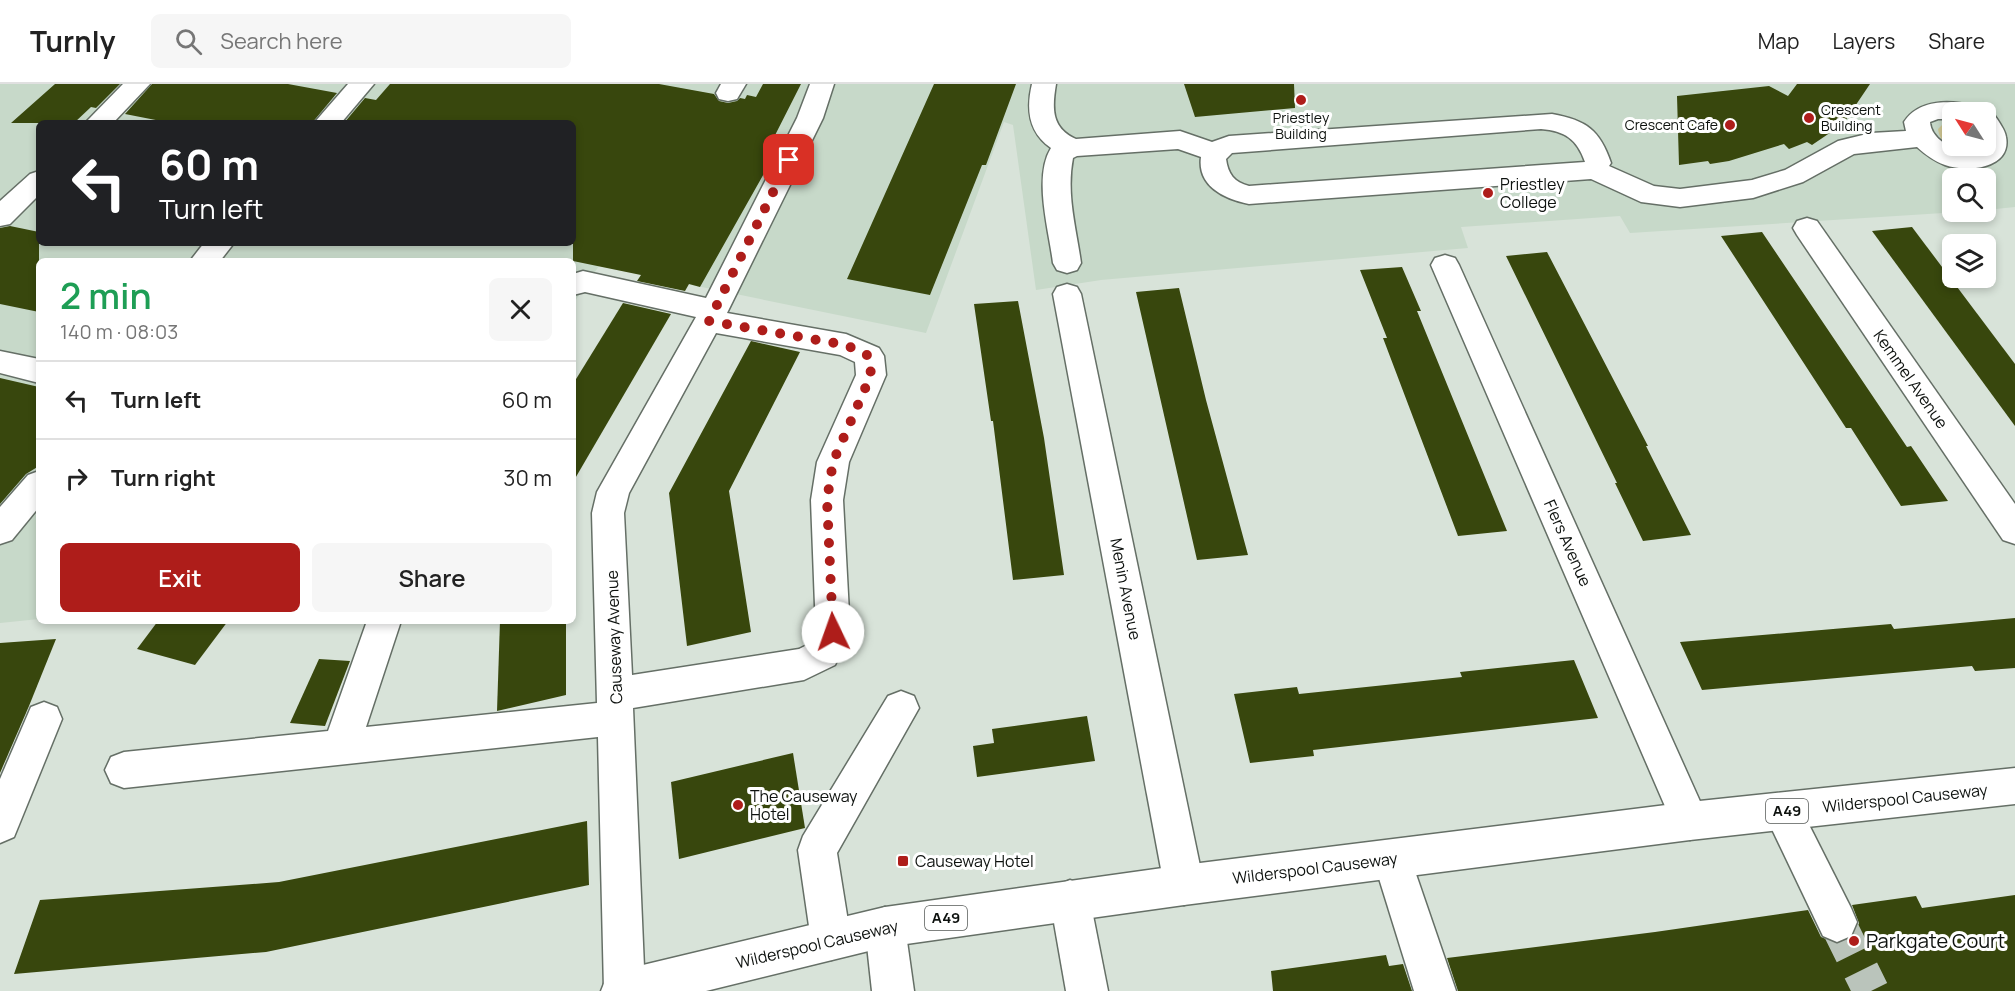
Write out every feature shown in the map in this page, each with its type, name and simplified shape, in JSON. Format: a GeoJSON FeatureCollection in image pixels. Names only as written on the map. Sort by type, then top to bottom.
{"type":"FeatureCollection","features":[{"type":"Feature","properties":{"kind":"main road"},"geometry":{"type":"LineString","coordinates":[[101,120],[138,84]]}},
{"type":"Feature","properties":{"kind":"main road"},"geometry":{"type":"LineString","coordinates":[[330,120],[362,84]]}},
{"type":"Feature","properties":{"kind":"main road","name":"Causeway Avenue"},"geometry":{"type":"LineString","coordinates":[[623,991],[616,706],[608,513],[613,492],[711,316],[810,118],[822,84]]}},
{"type":"Feature","properties":{"kind":"main road"},"geometry":{"type":"LineString","coordinates":[[1044,84],[1038,105],[1043,122],[1050,134],[1060,143],[1073,147],[1180,140],[1217,153]]}},
{"type":"Feature","properties":{"kind":"main road"},"geometry":{"type":"LineString","coordinates":[[1942,106],[1923,115],[1918,121],[1918,129],[1923,138],[1943,153],[1964,160],[1983,162],[2002,155],[2005,148],[2000,128]]}},
{"type":"Feature","properties":{"kind":"main road"},"geometry":{"type":"LineString","coordinates":[[1594,170],[1598,163],[1593,146],[1584,134],[1570,126],[1541,121],[1229,145],[1213,158],[1213,165],[1219,180],[1235,193],[1249,195],[1594,170],[1650,195],[1680,198],[1753,189],[1794,176],[1847,147],[1871,142],[1923,138]]}},
{"type":"Feature","properties":{"kind":"main road","name":"Menin Avenue"},"geometry":{"type":"LineString","coordinates":[[1073,147],[1061,153],[1056,176],[1057,213],[1067,278],[1184,885]]}},
{"type":"Feature","properties":{"kind":"main road"},"geometry":{"type":"LineString","coordinates":[[0,217],[36,183]]}},
{"type":"Feature","properties":{"kind":"main road","name":"Kemmel Avenue"},"geometry":{"type":"LineString","coordinates":[[1807,228],[2015,530]]}},
{"type":"Feature","properties":{"kind":"main road"},"geometry":{"type":"LineString","coordinates":[[207,258],[217,246]]}},
{"type":"Feature","properties":{"kind":"main road","name":"Flers Avenue"},"geometry":{"type":"LineString","coordinates":[[1445,265],[1690,821]]}},
{"type":"Feature","properties":{"kind":"main road"},"geometry":{"type":"LineString","coordinates":[[124,770],[341,746],[616,706],[804,664],[823,654],[833,632],[827,500],[833,462],[871,375],[869,356],[846,345],[711,316],[582,281],[576,284]]}},
{"type":"Feature","properties":{"kind":"main road"},"geometry":{"type":"LineString","coordinates":[[0,362],[36,370]]}},
{"type":"Feature","properties":{"kind":"main road"},"geometry":{"type":"LineString","coordinates":[[0,530],[36,488]]}},
{"type":"Feature","properties":{"kind":"main road"},"geometry":{"type":"LineString","coordinates":[[341,746],[383,624]]}},
{"type":"Feature","properties":{"kind":"main road"},"geometry":{"type":"LineString","coordinates":[[831,940],[817,850],[901,708]]}},
{"type":"Feature","properties":{"kind":"main road"},"geometry":{"type":"LineString","coordinates":[[0,824],[44,719]]}},
{"type":"Feature","properties":{"kind":"main road","name":"Wilderspool Causeway"},"geometry":{"type":"LineString","coordinates":[[623,991],[885,927],[1070,900],[1690,821],[2015,786]]}},
{"type":"Feature","properties":{"kind":"main road"},"geometry":{"type":"LineString","coordinates":[[1783,812],[1837,922]]}},
{"type":"Feature","properties":{"kind":"main road"},"geometry":{"type":"LineString","coordinates":[[1392,859],[1435,991]]}},
{"type":"Feature","properties":{"kind":"main road"},"geometry":{"type":"LineString","coordinates":[[1070,900],[1087,991]]}},
{"type":"Feature","properties":{"kind":"main road"},"geometry":{"type":"LineString","coordinates":[[885,927],[893,991]]}},
{"type":"Feature","properties":{"kind":"shaded area"},"geometry":{"type":"Polygon","coordinates":[[[0,84],[2015,84],[2015,207],[1996,209],[1996,168],[1942,168],[1942,213],[1630,233],[1620,216],[1461,227],[1468,248],[1101,280],[1036,290],[1013,125],[1004,122],[926,333],[599,266],[576,300],[576,258],[36,258],[36,619],[0,623],[0,84]]]}},
{"type":"Feature","properties":{"kind":"shaded area"},"geometry":{"type":"Polygon","coordinates":[[[1942,125],[1942,139],[1940,137],[1938,129],[1942,125]]]}},
{"type":"Feature","properties":{"kind":"building"},"geometry":{"type":"Polygon","coordinates":[[[55,84],[120,84],[96,108],[91,107],[77,120],[36,120],[36,123],[11,123],[55,84]]]}},
{"type":"Feature","properties":{"kind":"building"},"geometry":{"type":"Polygon","coordinates":[[[152,84],[288,84],[337,93],[314,120],[156,120],[125,114],[152,84]]]}},
{"type":"Feature","properties":{"kind":"building"},"geometry":{"type":"Polygon","coordinates":[[[390,84],[659,84],[714,94],[719,101],[728,103],[740,98],[745,99],[747,95],[756,97],[763,84],[801,84],[766,153],[775,154],[700,287],[689,284],[685,291],[637,281],[641,275],[576,262],[576,258],[573,258],[573,246],[576,246],[576,120],[347,120],[365,98],[376,100],[390,84]]]}},
{"type":"Feature","properties":{"kind":"building"},"geometry":{"type":"Polygon","coordinates":[[[934,84],[1016,84],[986,165],[982,165],[930,295],[847,279],[934,84]]]}},
{"type":"Feature","properties":{"kind":"building"},"geometry":{"type":"Polygon","coordinates":[[[1184,84],[1294,84],[1295,108],[1195,117],[1184,84]]]}},
{"type":"Feature","properties":{"kind":"building","name":"Crescent Cafe"},"geometry":{"type":"Polygon","coordinates":[[[1797,84],[1870,84],[1843,124],[1812,145],[1807,142],[1789,149],[1784,144],[1729,161],[1679,165],[1677,96],[1769,86],[1788,96],[1797,84]]]}},
{"type":"Feature","properties":{"kind":"building"},"geometry":{"type":"Polygon","coordinates":[[[10,226],[36,231],[39,258],[36,258],[36,311],[0,304],[0,228],[10,226]]]}},
{"type":"Feature","properties":{"kind":"building"},"geometry":{"type":"Polygon","coordinates":[[[1912,227],[1942,267],[1942,288],[1958,288],[2015,364],[2015,426],[1872,231],[1912,227]]]}},
{"type":"Feature","properties":{"kind":"building"},"geometry":{"type":"Polygon","coordinates":[[[1762,232],[1907,447],[1911,446],[1948,501],[1901,506],[1851,428],[1846,428],[1721,236],[1762,232]]]}},
{"type":"Feature","properties":{"kind":"building"},"geometry":{"type":"Polygon","coordinates":[[[1547,252],[1648,446],[1646,446],[1691,535],[1643,541],[1506,256],[1547,252]]]}},
{"type":"Feature","properties":{"kind":"building"},"geometry":{"type":"Polygon","coordinates":[[[1402,267],[1421,311],[1417,311],[1507,531],[1458,536],[1383,338],[1387,338],[1360,270],[1402,267]]]}},
{"type":"Feature","properties":{"kind":"building"},"geometry":{"type":"Polygon","coordinates":[[[1179,288],[1206,400],[1248,555],[1197,560],[1136,292],[1179,288]]]}},
{"type":"Feature","properties":{"kind":"building"},"geometry":{"type":"Polygon","coordinates":[[[1018,301],[1044,438],[1064,575],[1013,580],[993,421],[991,421],[974,304],[1018,301]]]}},
{"type":"Feature","properties":{"kind":"building"},"geometry":{"type":"Polygon","coordinates":[[[623,303],[671,314],[576,477],[576,379],[623,303]]]}},
{"type":"Feature","properties":{"kind":"building"},"geometry":{"type":"Polygon","coordinates":[[[751,341],[800,352],[729,491],[751,632],[687,646],[669,493],[751,341]]]}},
{"type":"Feature","properties":{"kind":"building"},"geometry":{"type":"Polygon","coordinates":[[[0,378],[36,386],[36,468],[26,474],[0,504],[0,378]]]}},
{"type":"Feature","properties":{"kind":"building"},"geometry":{"type":"Polygon","coordinates":[[[2015,618],[2015,668],[1975,671],[1972,666],[1702,690],[1680,642],[1891,624],[1894,629],[2015,618]]]}},
{"type":"Feature","properties":{"kind":"building"},"geometry":{"type":"Polygon","coordinates":[[[156,624],[226,624],[195,665],[137,649],[156,624]]]}},
{"type":"Feature","properties":{"kind":"building"},"geometry":{"type":"Polygon","coordinates":[[[500,624],[566,624],[566,695],[497,711],[500,624]]]}},
{"type":"Feature","properties":{"kind":"building"},"geometry":{"type":"Polygon","coordinates":[[[56,639],[29,706],[0,773],[0,643],[56,639]]]}},
{"type":"Feature","properties":{"kind":"building"},"geometry":{"type":"Polygon","coordinates":[[[319,659],[350,661],[325,726],[290,723],[319,659]]]}},
{"type":"Feature","properties":{"kind":"building"},"geometry":{"type":"Polygon","coordinates":[[[1574,660],[1598,718],[1313,750],[1314,756],[1250,763],[1234,694],[1297,687],[1299,694],[1462,677],[1460,672],[1574,660]]]}},
{"type":"Feature","properties":{"kind":"building"},"geometry":{"type":"Polygon","coordinates":[[[1087,716],[1095,761],[977,777],[973,746],[994,743],[992,729],[1087,716]]]}},
{"type":"Feature","properties":{"kind":"building","name":"The Causeway Hotel"},"geometry":{"type":"Polygon","coordinates":[[[793,753],[805,828],[679,859],[671,782],[793,753]]]}},
{"type":"Feature","properties":{"kind":"building"},"geometry":{"type":"Polygon","coordinates":[[[587,821],[589,885],[266,952],[14,974],[40,900],[279,882],[587,821]]]}},
{"type":"Feature","properties":{"kind":"building","name":"Parkgate Court"},"geometry":{"type":"Polygon","coordinates":[[[2015,895],[2015,991],[1458,991],[1447,958],[1808,910],[1821,937],[1838,944],[1853,937],[1859,923],[1852,905],[1916,896],[1922,908],[2015,895]]]}},
{"type":"Feature","properties":{"kind":"building"},"geometry":{"type":"Polygon","coordinates":[[[1386,955],[1389,966],[1403,964],[1412,991],[1273,991],[1271,971],[1386,955]]]}},
{"type":"Feature","properties":{"kind":"tunnel"},"geometry":{"type":"LineString","coordinates":[[1837,922],[1871,991]]}},
{"type":"Feature","properties":{"kind":"place","name":"Priestley Building"},"geometry":{"type":"Point","coordinates":[1301,100]}},
{"type":"Feature","properties":{"kind":"place","name":"Crescent Building"},"geometry":{"type":"Point","coordinates":[1809,118]}},
{"type":"Feature","properties":{"kind":"place","name":"Crescent Cafe"},"geometry":{"type":"Point","coordinates":[1730,125]}},
{"type":"Feature","properties":{"kind":"place","name":"Priestley College"},"geometry":{"type":"Point","coordinates":[1488,193]}},
{"type":"Feature","properties":{"kind":"place","name":"The Causeway Hotel"},"geometry":{"type":"Point","coordinates":[738,805]}},
{"type":"Feature","properties":{"kind":"place","name":"Causeway Hotel"},"geometry":{"type":"Point","coordinates":[903,861]}},
{"type":"Feature","properties":{"kind":"place","name":"Parkgate Court"},"geometry":{"type":"Point","coordinates":[1854,941]}},
{"type":"Feature","properties":{"kind":"route"},"geometry":{"type":"LineString","coordinates":[[789,160],[709,321],[846,345],[869,356],[871,375],[833,462],[827,500],[833,632]]}}]}
